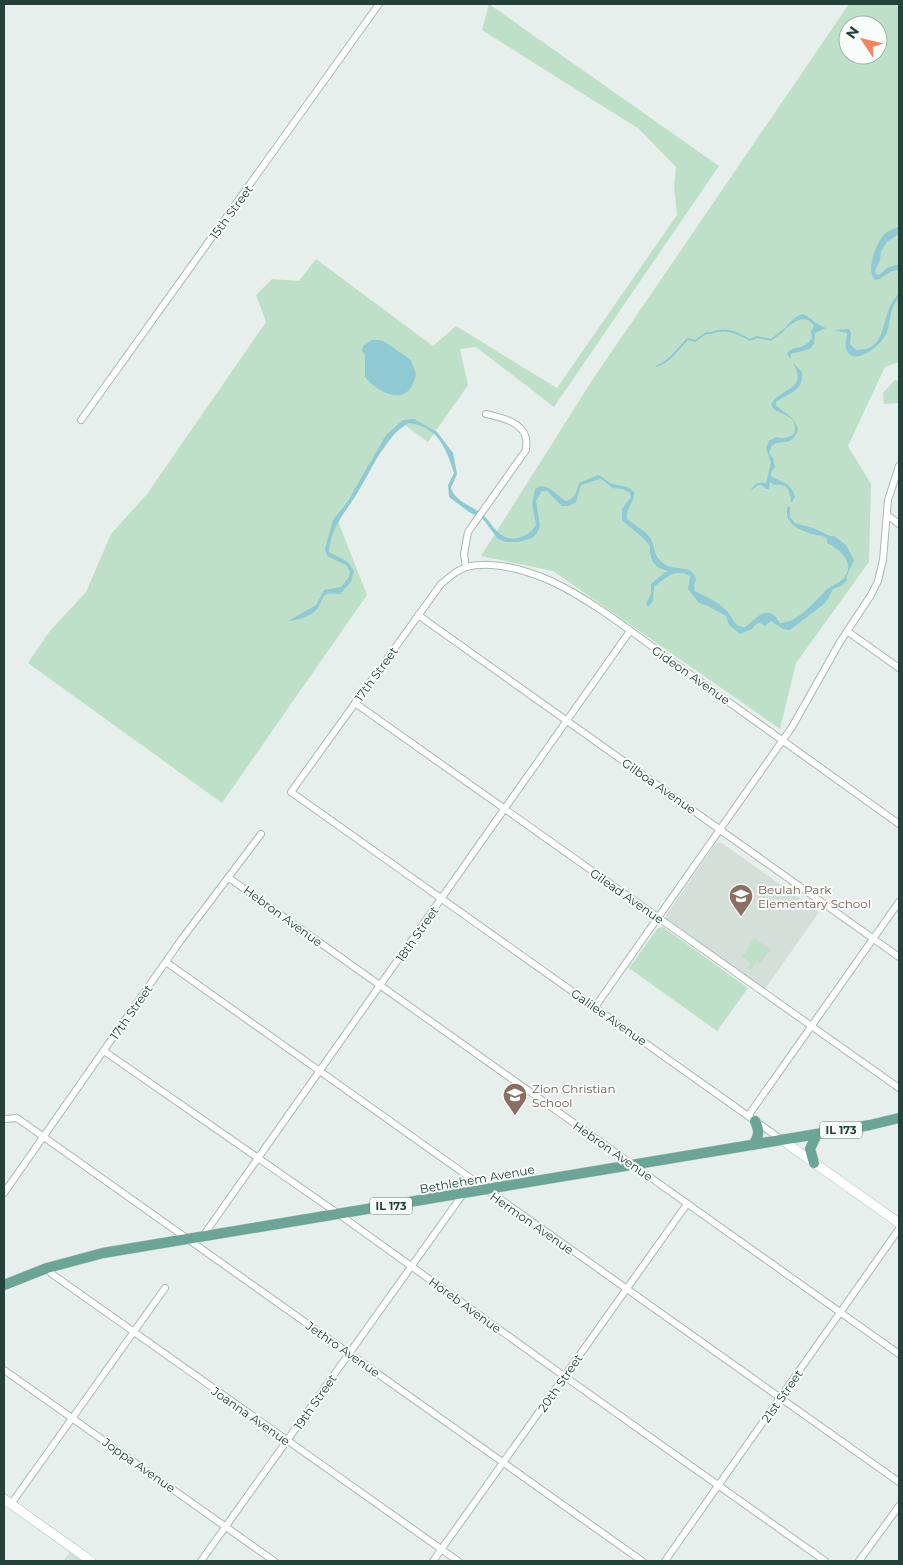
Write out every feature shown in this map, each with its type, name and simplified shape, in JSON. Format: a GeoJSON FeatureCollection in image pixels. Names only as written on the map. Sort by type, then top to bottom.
{"type":"FeatureCollection","features":[{"type":"Feature","properties":{"kind":"main road"},"geometry":{"type":"LineString","coordinates":[[752,1118],[759,1129],[759,1134],[753,1145]]}},
{"type":"Feature","properties":{"kind":"main road","name":"Bethlehem Avenue"},"geometry":{"type":"LineString","coordinates":[[4,1285],[47,1268],[103,1253],[818,1134],[899,1118]]}},
{"type":"Feature","properties":{"kind":"main road"},"geometry":{"type":"LineString","coordinates":[[814,1163],[810,1149],[818,1134]]}},
{"type":"Feature","properties":{"kind":"street","name":"15th Street"},"geometry":{"type":"LineString","coordinates":[[81,420],[379,4]]}},
{"type":"Feature","properties":{"kind":"street"},"geometry":{"type":"LineString","coordinates":[[466,567],[464,554],[468,532],[526,450],[526,436],[516,424],[500,417],[486,414]]}},
{"type":"Feature","properties":{"kind":"street"},"geometry":{"type":"LineString","coordinates":[[595,1007],[783,740],[805,706],[847,631],[868,601],[878,580],[883,560],[888,500],[899,466]]}},
{"type":"Feature","properties":{"kind":"street"},"geometry":{"type":"LineString","coordinates":[[887,515],[899,524]]}},
{"type":"Feature","properties":{"kind":"street","name":"Gideon Avenue"},"geometry":{"type":"LineString","coordinates":[[466,567],[488,564],[515,569],[538,576],[566,589],[630,631],[899,824]]}},
{"type":"Feature","properties":{"kind":"street","name":"17th Street"},"geometry":{"type":"LineString","coordinates":[[318,810],[291,792],[418,615],[447,578],[466,567]]}},
{"type":"Feature","properties":{"kind":"street","name":"Gilboa Avenue"},"geometry":{"type":"LineString","coordinates":[[418,615],[899,957]]}},
{"type":"Feature","properties":{"kind":"street","name":"18th Street"},"geometry":{"type":"LineString","coordinates":[[203,1236],[630,631]]}},
{"type":"Feature","properties":{"kind":"street"},"geometry":{"type":"LineString","coordinates":[[847,631],[899,668]]}},
{"type":"Feature","properties":{"kind":"street","name":"Gilead Avenue"},"geometry":{"type":"LineString","coordinates":[[355,703],[899,1088]]}},
{"type":"Feature","properties":{"kind":"street","name":"Galilee Avenue"},"geometry":{"type":"LineString","coordinates":[[318,810],[899,1223]]}},
{"type":"Feature","properties":{"kind":"street","name":"17th Street"},"geometry":{"type":"LineString","coordinates":[[4,1193],[166,962],[261,834]]}},
{"type":"Feature","properties":{"kind":"street","name":"Hebron Avenue"},"geometry":{"type":"LineString","coordinates":[[228,878],[899,1354]]}},
{"type":"Feature","properties":{"kind":"street"},"geometry":{"type":"LineString","coordinates":[[752,1118],[812,1026],[899,902]]}},
{"type":"Feature","properties":{"kind":"street","name":"Hermon Avenue"},"geometry":{"type":"LineString","coordinates":[[166,962],[899,1482]]}},
{"type":"Feature","properties":{"kind":"street","name":"Horeb Avenue"},"geometry":{"type":"LineString","coordinates":[[104,1051],[340,1215],[825,1561]]}},
{"type":"Feature","properties":{"kind":"street","name":"Jethro Avenue"},"geometry":{"type":"LineString","coordinates":[[4,1118],[17,1118],[642,1561]]}},
{"type":"Feature","properties":{"kind":"street","name":"19th Street"},"geometry":{"type":"LineString","coordinates":[[202,1561],[463,1194]]}},
{"type":"Feature","properties":{"kind":"street","name":"20th Street"},"geometry":{"type":"LineString","coordinates":[[433,1561],[687,1204]]}},
{"type":"Feature","properties":{"kind":"street","name":"21st Street"},"geometry":{"type":"LineString","coordinates":[[665,1561],[899,1229]]}},
{"type":"Feature","properties":{"kind":"street","name":"Joanna Avenue"},"geometry":{"type":"LineString","coordinates":[[47,1268],[52,1274],[133,1332],[458,1561]]}},
{"type":"Feature","properties":{"kind":"street"},"geometry":{"type":"LineString","coordinates":[[91,1561],[7,1502],[72,1418],[165,1288]]}},
{"type":"Feature","properties":{"kind":"street","name":"Joppa Avenue"},"geometry":{"type":"LineString","coordinates":[[4,1370],[274,1561]]}},
{"type":"Feature","properties":{"kind":"street"},"geometry":{"type":"LineString","coordinates":[[859,1561],[899,1506]]}},
{"type":"Feature","properties":{"kind":"shaded area","name":"Beulah Park Elementary School"},"geometry":{"type":"Polygon","coordinates":[[[717,842],[722,843],[819,912],[765,989],[667,919],[666,915],[717,842]]]}},
{"type":"Feature","properties":{"kind":"shaded area"},"geometry":{"type":"Polygon","coordinates":[[[71,1551],[85,1561],[63,1561],[71,1551]]]}},
{"type":"Feature","properties":{"kind":"green space"},"geometry":{"type":"Polygon","coordinates":[[[489,4],[719,166],[554,407],[476,347],[460,349],[468,385],[428,442],[402,423],[336,516],[367,595],[222,803],[28,663],[49,632],[86,592],[111,534],[147,494],[266,322],[256,295],[272,279],[299,281],[316,259],[433,346],[456,326],[557,388],[677,215],[674,187],[676,167],[639,129],[482,30],[489,4]]]}},
{"type":"Feature","properties":{"kind":"green space"},"geometry":{"type":"Polygon","coordinates":[[[849,4],[899,4],[899,362],[885,367],[848,446],[871,484],[869,562],[796,663],[780,729],[553,571],[481,556],[593,379],[838,20],[838,65],[888,65],[888,15],[841,15],[849,4]]]}},
{"type":"Feature","properties":{"kind":"green space"},"geometry":{"type":"Polygon","coordinates":[[[895,380],[899,381],[899,403],[884,404],[883,393],[895,380]]]}},
{"type":"Feature","properties":{"kind":"green space"},"geometry":{"type":"Polygon","coordinates":[[[663,927],[748,988],[717,1031],[629,968],[658,928],[663,927]]]}},
{"type":"Feature","properties":{"kind":"green space"},"geometry":{"type":"Polygon","coordinates":[[[754,938],[770,949],[760,964],[757,961],[751,970],[748,968],[751,963],[742,957],[754,938]]]}},
{"type":"Feature","properties":{"kind":"water"},"geometry":{"type":"Polygon","coordinates":[[[899,226],[899,234],[887,242],[881,251],[880,260],[875,271],[879,275],[887,268],[899,264],[899,270],[892,271],[875,280],[872,276],[871,265],[879,241],[887,232],[899,226]]]}},
{"type":"Feature","properties":{"kind":"water"},"geometry":{"type":"Polygon","coordinates":[[[899,293],[891,313],[888,330],[878,345],[860,356],[849,354],[846,348],[847,333],[834,330],[849,329],[851,333],[850,344],[856,350],[872,346],[880,336],[890,306],[899,293]]]}},
{"type":"Feature","properties":{"kind":"water"},"geometry":{"type":"Polygon","coordinates":[[[803,314],[826,328],[815,333],[814,344],[810,349],[791,354],[790,359],[787,353],[790,350],[802,347],[812,338],[811,331],[814,326],[802,319],[783,331],[791,321],[803,314]]]}},
{"type":"Feature","properties":{"kind":"water"},"geometry":{"type":"Polygon","coordinates":[[[372,340],[385,342],[411,360],[416,374],[410,389],[405,393],[393,395],[386,393],[374,386],[365,377],[365,355],[362,350],[363,346],[372,340]]]}},
{"type":"Feature","properties":{"kind":"water"},"geometry":{"type":"Polygon","coordinates":[[[793,363],[802,372],[801,383],[795,391],[776,402],[776,405],[795,421],[798,430],[790,441],[772,445],[769,454],[773,458],[775,467],[771,472],[771,476],[791,488],[795,497],[791,503],[788,489],[783,485],[775,485],[770,482],[769,489],[758,485],[751,491],[753,486],[766,483],[771,463],[766,448],[769,441],[776,437],[789,437],[795,429],[793,420],[773,408],[771,404],[775,398],[796,383],[798,378],[793,363]]]}},
{"type":"Feature","properties":{"kind":"water"},"geometry":{"type":"Polygon","coordinates":[[[414,419],[437,432],[453,453],[457,474],[451,488],[456,497],[483,515],[499,533],[508,538],[524,536],[536,525],[532,504],[535,489],[539,487],[544,486],[566,501],[574,497],[579,483],[598,475],[612,483],[629,488],[634,492],[634,496],[627,512],[627,519],[649,536],[659,559],[670,567],[691,571],[696,579],[695,591],[723,607],[741,627],[745,627],[759,616],[767,613],[775,616],[780,623],[792,620],[804,612],[826,590],[841,581],[847,573],[848,563],[845,558],[837,549],[827,543],[825,537],[802,530],[790,522],[787,514],[789,506],[790,517],[795,523],[834,536],[846,545],[854,560],[846,578],[847,580],[855,573],[841,586],[833,589],[824,604],[790,630],[783,629],[771,621],[765,626],[760,623],[756,624],[752,629],[740,634],[729,625],[726,616],[699,603],[688,589],[690,576],[680,573],[671,575],[654,587],[653,601],[648,607],[646,604],[651,593],[651,584],[669,571],[660,568],[654,563],[650,546],[622,520],[622,509],[631,497],[630,493],[623,489],[612,488],[600,479],[581,485],[576,502],[569,506],[562,506],[547,491],[542,491],[536,501],[540,526],[537,533],[532,538],[518,542],[506,542],[498,539],[483,519],[469,512],[449,497],[448,485],[454,473],[444,447],[434,434],[427,429],[408,423],[399,429],[385,445],[332,535],[329,552],[348,562],[354,571],[351,582],[340,594],[325,595],[318,608],[312,614],[288,621],[316,605],[324,590],[341,587],[349,577],[350,571],[346,565],[327,556],[325,549],[333,520],[349,499],[386,435],[403,420],[414,419]]]}},
{"type":"Feature","properties":{"kind":"waterway"},"geometry":{"type":"LineString","coordinates":[[657,366],[670,358],[688,339],[695,341],[706,333],[731,331],[750,340],[757,337],[771,340],[784,330]]}},
{"type":"Feature","properties":{"kind":"place","name":"Beulah Park Elementary School"},"geometry":{"type":"Point","coordinates":[741,917]}},
{"type":"Feature","properties":{"kind":"place","name":"Zion Christian School"},"geometry":{"type":"Point","coordinates":[515,1116]}}]}
